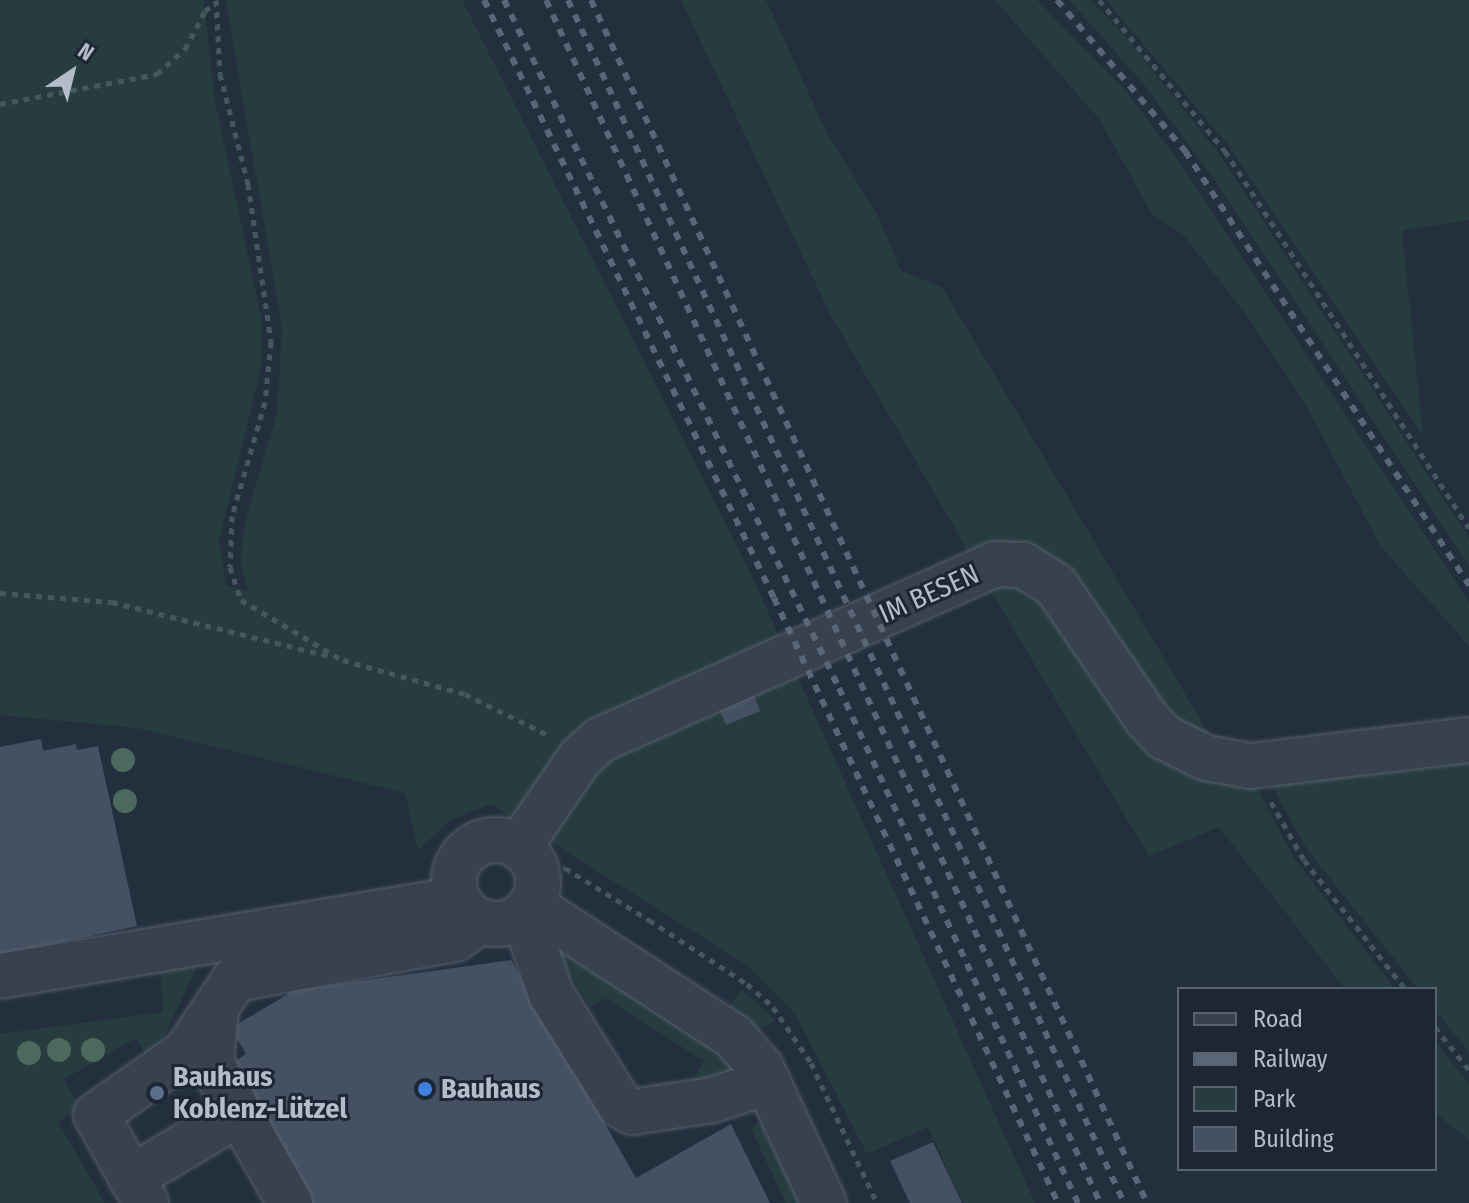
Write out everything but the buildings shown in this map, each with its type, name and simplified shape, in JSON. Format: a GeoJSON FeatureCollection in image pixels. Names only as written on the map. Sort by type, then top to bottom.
{"type":"FeatureCollection","features":[{"type":"Feature","properties":{"kind":"street","name":"IM BESEN"},"geometry":{"type":"LineString","coordinates":[[519,847],[580,758],[608,735],[979,570],[1008,563],[1039,573],[1056,586],[1164,737],[1206,758],[1251,766],[1469,740]]}},
{"type":"Feature","properties":{"kind":"street"},"geometry":{"type":"LineString","coordinates":[[238,1114],[138,1191],[96,1115],[170,1067],[199,1035],[218,1000],[245,973],[455,939],[498,910],[537,874],[519,847],[488,841],[469,850],[456,869],[498,910],[620,1105],[632,1112],[712,1100],[768,1082]]}},
{"type":"Feature","properties":{"kind":"street"},"geometry":{"type":"LineString","coordinates":[[0,976],[428,908],[498,910],[717,1022],[748,1051],[768,1082],[824,1203]]}},
{"type":"Feature","properties":{"kind":"street"},"geometry":{"type":"LineString","coordinates":[[218,1000],[210,1039],[211,1063],[290,1203]]}},
{"type":"Feature","properties":{"kind":"path"},"geometry":{"type":"LineString","coordinates":[[1099,0],[1225,151],[1469,528]]}},
{"type":"Feature","properties":{"kind":"path"},"geometry":{"type":"LineString","coordinates":[[0,104],[157,74],[185,49],[205,11],[216,1]]}},
{"type":"Feature","properties":{"kind":"path"},"geometry":{"type":"LineString","coordinates":[[216,1],[220,74],[248,184],[271,342],[265,402],[232,516],[230,567],[241,600],[342,660]]}},
{"type":"Feature","properties":{"kind":"path"},"geometry":{"type":"LineString","coordinates":[[0,593],[112,602],[465,694],[538,728],[580,758]]}},
{"type":"Feature","properties":{"kind":"path"},"geometry":{"type":"LineString","coordinates":[[1251,766],[1304,860],[1403,987]]}},
{"type":"Feature","properties":{"kind":"path"},"geometry":{"type":"LineString","coordinates":[[1437,1030],[1469,1070]]}},
{"type":"Feature","properties":{"kind":"green space"},"geometry":{"type":"Polygon","coordinates":[[[0,0],[204,0],[214,96],[261,317],[262,363],[219,541],[226,586],[248,591],[240,562],[245,523],[277,413],[282,329],[226,0],[462,0],[751,574],[1035,1203],[963,1203],[928,1127],[867,1154],[795,1014],[751,968],[491,804],[452,819],[418,850],[405,793],[137,728],[0,715],[0,0]]]}},
{"type":"Feature","properties":{"kind":"green space"},"geometry":{"type":"Polygon","coordinates":[[[681,0],[766,0],[826,131],[879,218],[901,271],[942,287],[1217,747],[1185,733],[1087,606],[971,556],[830,314],[681,0]]]}},
{"type":"Feature","properties":{"kind":"green space"},"geometry":{"type":"Polygon","coordinates":[[[995,0],[1037,0],[1126,91],[1180,163],[1469,602],[1469,646],[1381,547],[1307,407],[1246,314],[1184,236],[1151,213],[1100,120],[995,0]]]}},
{"type":"Feature","properties":{"kind":"green space"},"geometry":{"type":"Polygon","coordinates":[[[1069,0],[1090,0],[1125,36],[1221,156],[1469,538],[1469,566],[1214,179],[1142,82],[1069,0]]]}},
{"type":"Feature","properties":{"kind":"green space"},"geometry":{"type":"Polygon","coordinates":[[[1106,0],[1469,0],[1469,220],[1402,230],[1423,436],[1227,144],[1106,0]]]}},
{"type":"Feature","properties":{"kind":"green space"},"geometry":{"type":"Polygon","coordinates":[[[1002,581],[1043,594],[1097,671],[1256,786],[1294,858],[1393,987],[1343,987],[1219,827],[1149,856],[986,583],[1002,581]]]}},
{"type":"Feature","properties":{"kind":"green space"},"geometry":{"type":"Polygon","coordinates":[[[1469,752],[1469,1052],[1437,1012],[1437,987],[1416,987],[1308,851],[1271,784],[1469,752]]]}},
{"type":"Feature","properties":{"kind":"green space"},"geometry":{"type":"Polygon","coordinates":[[[571,952],[721,1051],[734,1070],[691,1083],[704,1061],[605,998],[590,1007],[558,953],[571,952]]]}},
{"type":"Feature","properties":{"kind":"green space"},"geometry":{"type":"Polygon","coordinates":[[[200,960],[157,1052],[147,1059],[136,1038],[64,1079],[80,1107],[58,1122],[105,1203],[0,1203],[0,1034],[163,1012],[160,965],[200,960]]]}},
{"type":"Feature","properties":{"kind":"green space"},"geometry":{"type":"Polygon","coordinates":[[[741,989],[775,1020],[753,1034],[727,1010],[741,989]]]}},
{"type":"Feature","properties":{"kind":"green space"},"geometry":{"type":"Polygon","coordinates":[[[1437,1044],[1469,1084],[1469,1140],[1437,1115],[1437,1044]]]}},
{"type":"Feature","properties":{"kind":"green space"},"geometry":{"type":"Polygon","coordinates":[[[761,1122],[799,1203],[786,1203],[750,1127],[761,1122]]]}},
{"type":"Feature","properties":{"kind":"railway"},"geometry":{"type":"LineString","coordinates":[[484,0],[774,598],[1058,1203]]}},
{"type":"Feature","properties":{"kind":"railway"},"geometry":{"type":"LineString","coordinates":[[504,0],[839,688],[1078,1203]]}},
{"type":"Feature","properties":{"kind":"railway"},"geometry":{"type":"LineString","coordinates":[[546,0],[1100,1203]]}},
{"type":"Feature","properties":{"kind":"railway"},"geometry":{"type":"LineString","coordinates":[[568,0],[1124,1203]]}},
{"type":"Feature","properties":{"kind":"railway"},"geometry":{"type":"LineString","coordinates":[[591,0],[1147,1203]]}},
{"type":"Feature","properties":{"kind":"railway"},"geometry":{"type":"LineString","coordinates":[[1057,0],[1185,151],[1469,585]]}},
{"type":"Feature","properties":{"kind":"place","name":"Bauhaus"},"geometry":{"type":"Point","coordinates":[425,1089]}},
{"type":"Feature","properties":{"kind":"place","name":"Bauhaus Koblenz-Lützel"},"geometry":{"type":"Point","coordinates":[157,1093]}}]}
